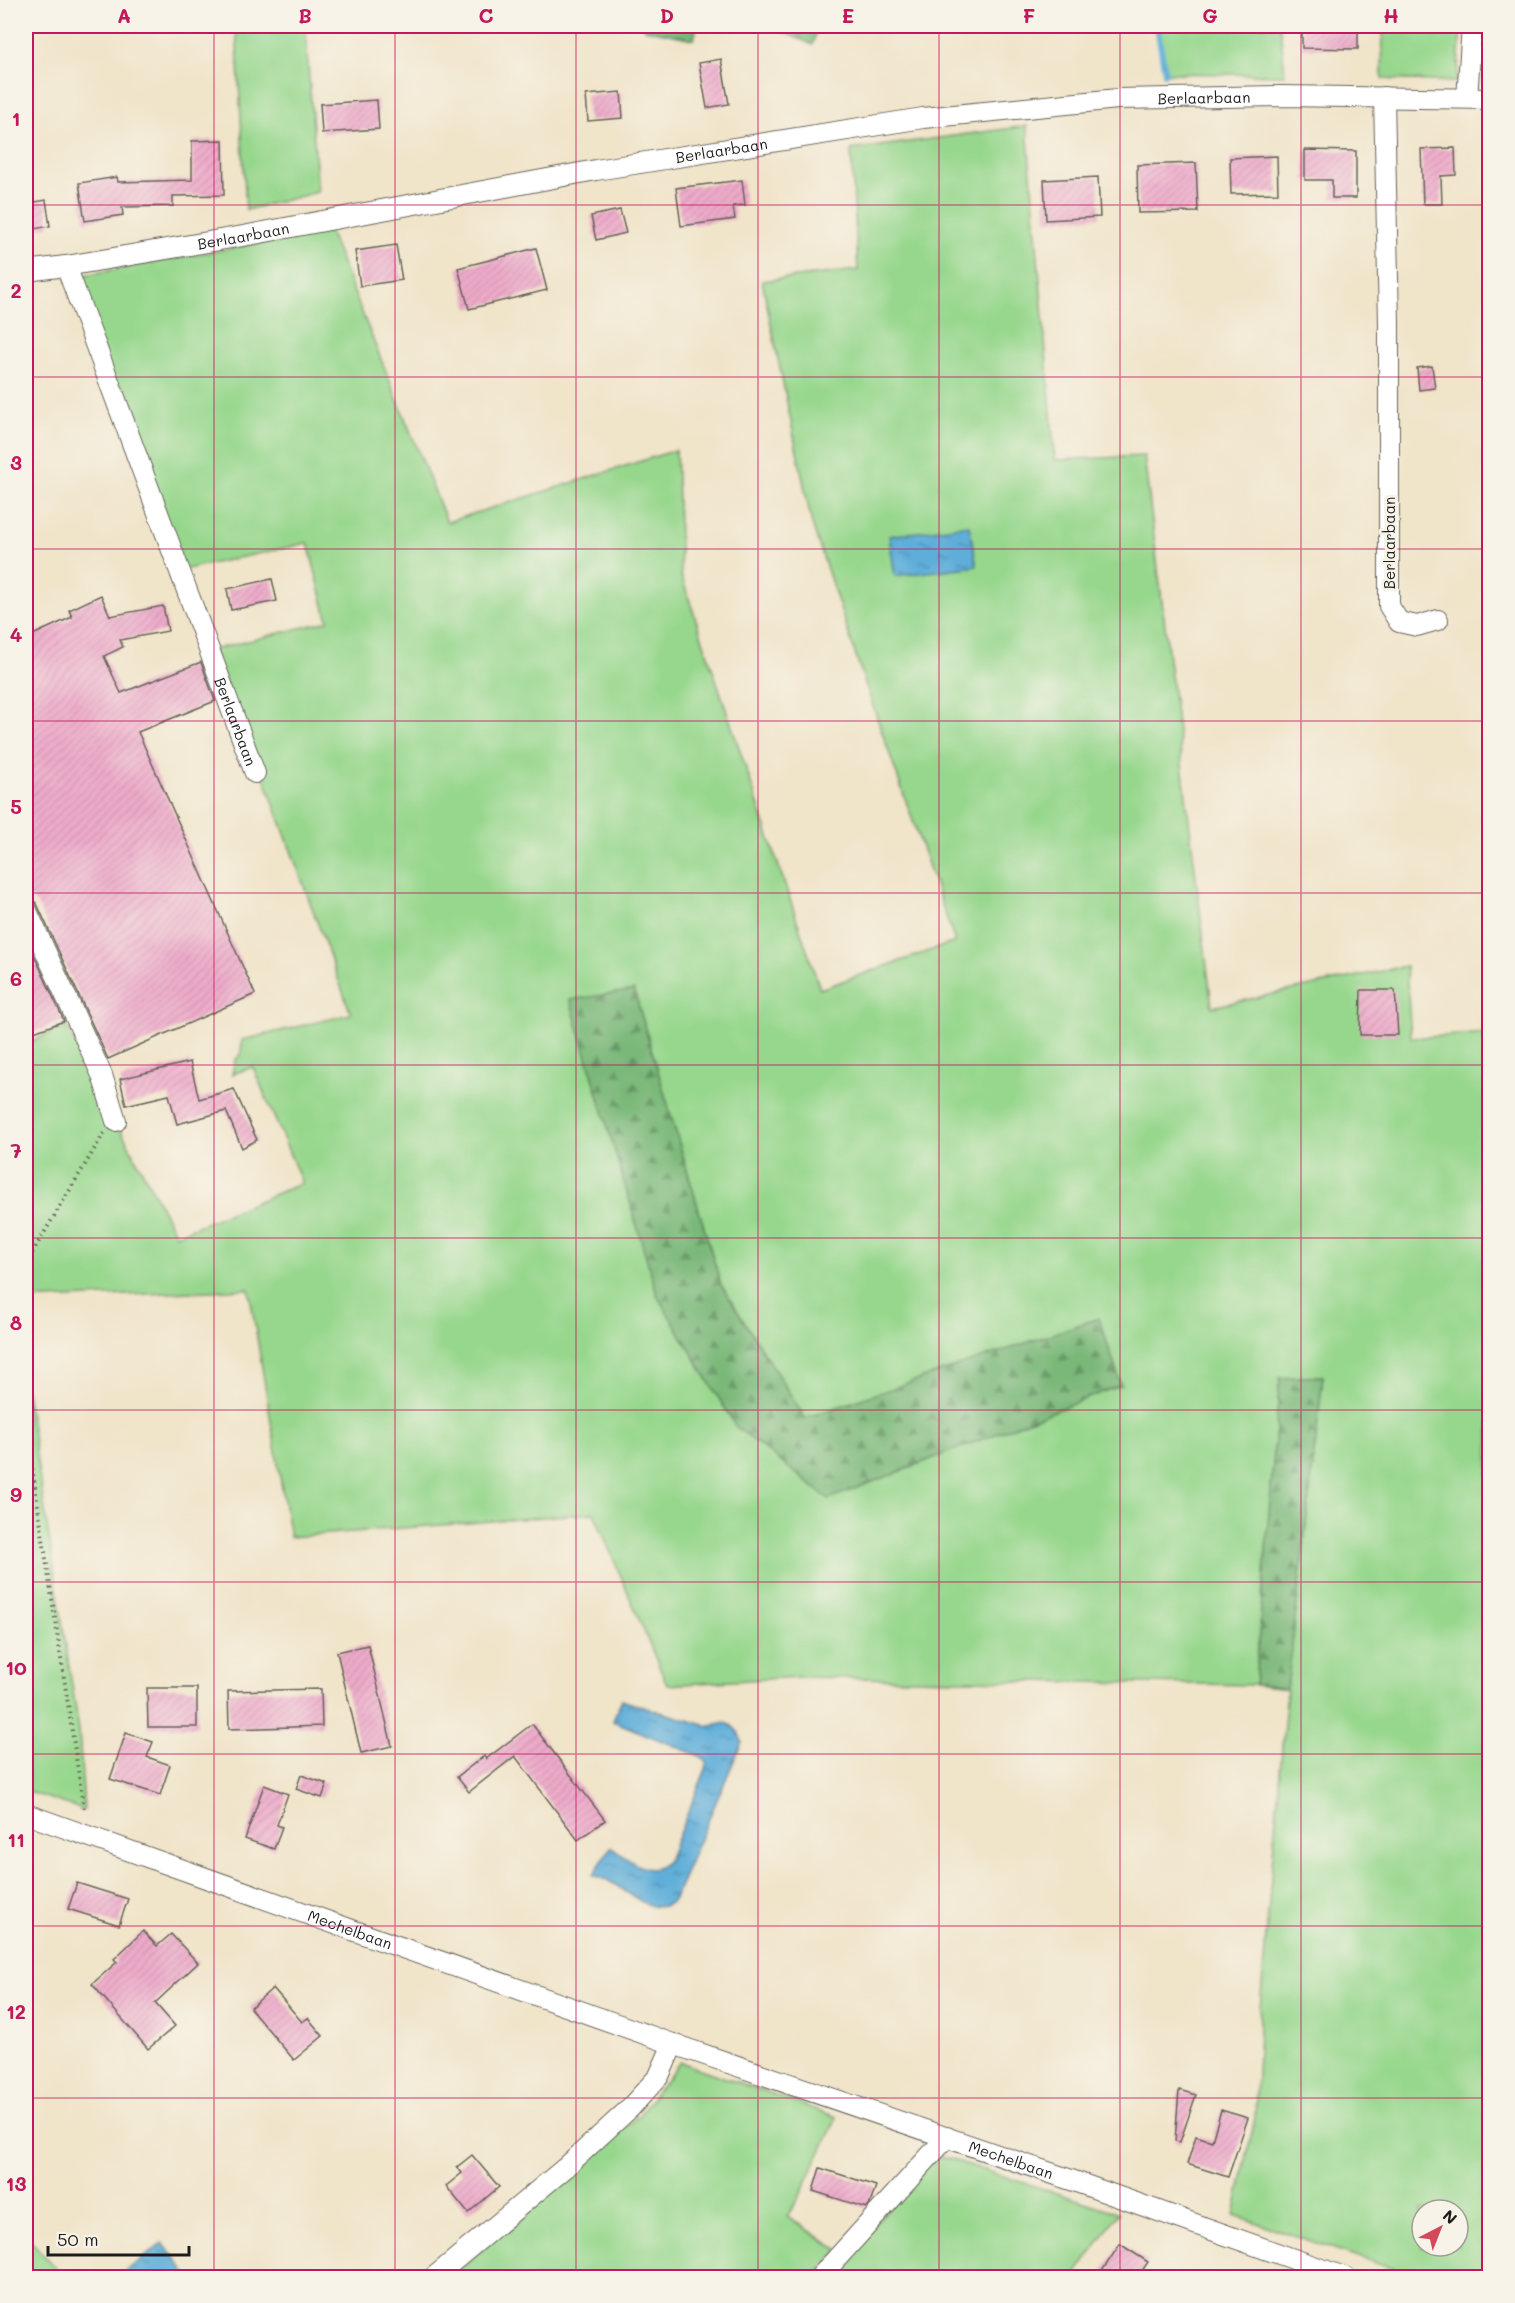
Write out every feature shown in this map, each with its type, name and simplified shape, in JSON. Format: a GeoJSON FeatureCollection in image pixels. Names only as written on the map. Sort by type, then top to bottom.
{"type":"FeatureCollection","features":[{"type":"Feature","properties":{"kind":"street"},"geometry":{"type":"LineString","coordinates":[[1467,98],[1472,26]]}},
{"type":"Feature","properties":{"kind":"street","name":"Berlaarbaan"},"geometry":{"type":"LineString","coordinates":[[26,271],[255,234],[596,170],[923,118],[1118,99],[1281,96],[1490,99]]}},
{"type":"Feature","properties":{"kind":"street","name":"Berlaarbaan"},"geometry":{"type":"LineString","coordinates":[[1384,97],[1389,323],[1389,606],[1399,622],[1417,626],[1438,620]]}},
{"type":"Feature","properties":{"kind":"street","name":"Berlaarbaan"},"geometry":{"type":"LineString","coordinates":[[66,266],[255,773]]}},
{"type":"Feature","properties":{"kind":"street"},"geometry":{"type":"LineString","coordinates":[[26,909],[102,1075],[115,1119]]}},
{"type":"Feature","properties":{"kind":"street","name":"Mechelbaan"},"geometry":{"type":"LineString","coordinates":[[26,1814],[673,2044],[1347,2277]]}},
{"type":"Feature","properties":{"kind":"street"},"geometry":{"type":"LineString","coordinates":[[433,2277],[565,2168],[629,2109],[659,2076],[673,2044]]}},
{"type":"Feature","properties":{"kind":"street"},"geometry":{"type":"LineString","coordinates":[[819,2277],[947,2137]]}},
{"type":"Feature","properties":{"kind":"path"},"geometry":{"type":"LineString","coordinates":[[26,1263],[115,1119]]}},
{"type":"Feature","properties":{"kind":"path"},"geometry":{"type":"LineString","coordinates":[[26,1427],[84,1810]]}},
{"type":"Feature","properties":{"kind":"green space"},"geometry":{"type":"Polygon","coordinates":[[[236,26],[305,26],[318,192],[246,210],[236,26]]]}},
{"type":"Feature","properties":{"kind":"green space"},"geometry":{"type":"Polygon","coordinates":[[[643,26],[697,26],[694,39],[644,29],[643,26]]]}},
{"type":"Feature","properties":{"kind":"green space"},"geometry":{"type":"Polygon","coordinates":[[[769,26],[817,26],[813,45],[769,26]]]}},
{"type":"Feature","properties":{"kind":"green space"},"geometry":{"type":"Polygon","coordinates":[[[1157,26],[1280,26],[1285,75],[1165,73],[1157,26]]]}},
{"type":"Feature","properties":{"kind":"green space"},"geometry":{"type":"Polygon","coordinates":[[[1383,26],[1461,26],[1457,82],[1382,79],[1383,26]]]}},
{"type":"Feature","properties":{"kind":"green space"},"geometry":{"type":"Polygon","coordinates":[[[1027,126],[1055,460],[1144,456],[1212,1007],[1406,966],[1411,1038],[1489,1033],[1489,2277],[1417,2277],[1234,2215],[1255,2118],[1260,2008],[1287,1689],[1323,1376],[1280,1378],[1255,1685],[799,1677],[667,1685],[594,1513],[290,1537],[249,1289],[26,1300],[26,1044],[66,1026],[176,1235],[302,1183],[253,1067],[232,1074],[235,1060],[241,1055],[242,1040],[351,1014],[264,777],[212,650],[328,621],[308,543],[182,570],[73,277],[329,231],[447,522],[676,450],[681,575],[820,989],[955,942],[812,524],[762,281],[858,270],[851,150],[1027,126]],[[634,991],[570,1000],[829,1499],[1099,1318],[805,1419],[721,1285],[634,991]]]}},
{"type":"Feature","properties":{"kind":"green space"},"geometry":{"type":"Polygon","coordinates":[[[634,990],[721,1285],[805,1418],[1099,1318],[1121,1385],[829,1499],[736,1427],[658,1297],[570,1000],[634,990]]]}},
{"type":"Feature","properties":{"kind":"green space"},"geometry":{"type":"Polygon","coordinates":[[[1323,1376],[1287,1689],[1255,1685],[1280,1378],[1323,1376]]]}},
{"type":"Feature","properties":{"kind":"green space"},"geometry":{"type":"Polygon","coordinates":[[[26,1390],[79,1730],[84,1810],[26,1791],[26,1390]]]}},
{"type":"Feature","properties":{"kind":"green space"},"geometry":{"type":"Polygon","coordinates":[[[680,2062],[837,2117],[799,2198],[787,2216],[839,2250],[813,2277],[449,2278],[639,2115],[680,2062]]]}},
{"type":"Feature","properties":{"kind":"green space"},"geometry":{"type":"Polygon","coordinates":[[[937,2155],[1119,2213],[1074,2277],[825,2278],[937,2155]]]}},
{"type":"Feature","properties":{"kind":"green space"},"geometry":{"type":"Polygon","coordinates":[[[26,2235],[62,2276],[26,2277],[26,2235]]]}},
{"type":"Feature","properties":{"kind":"water"},"geometry":{"type":"Polygon","coordinates":[[[969,525],[977,566],[895,576],[889,536],[969,525]]]}},
{"type":"Feature","properties":{"kind":"water"},"geometry":{"type":"Polygon","coordinates":[[[621,1700],[708,1726],[725,1722],[738,1732],[742,1742],[674,1899],[667,1905],[658,1907],[640,1901],[607,1880],[593,1875],[611,1847],[632,1862],[647,1868],[654,1869],[668,1860],[707,1763],[702,1757],[613,1721],[621,1700]]]}},
{"type":"Feature","properties":{"kind":"water"},"geometry":{"type":"Polygon","coordinates":[[[163,2243],[189,2277],[118,2277],[163,2243]]]}},
{"type":"Feature","properties":{"kind":"building"},"geometry":{"type":"Polygon","coordinates":[[[1302,26],[1358,26],[1358,49],[1302,48],[1302,26]]]}},
{"type":"Feature","properties":{"kind":"building"},"geometry":{"type":"Polygon","coordinates":[[[721,59],[729,104],[707,108],[699,63],[721,59]]]}},
{"type":"Feature","properties":{"kind":"building"},"geometry":{"type":"Polygon","coordinates":[[[621,92],[623,118],[588,121],[586,95],[621,92]]]}},
{"type":"Feature","properties":{"kind":"building"},"geometry":{"type":"Polygon","coordinates":[[[377,100],[379,129],[322,133],[320,104],[377,100]]]}},
{"type":"Feature","properties":{"kind":"building"},"geometry":{"type":"Polygon","coordinates":[[[223,140],[224,195],[173,196],[173,206],[122,207],[123,215],[85,221],[79,183],[117,177],[118,182],[192,180],[192,141],[223,140]]]}},
{"type":"Feature","properties":{"kind":"building"},"geometry":{"type":"Polygon","coordinates":[[[1455,148],[1456,175],[1441,176],[1442,204],[1423,204],[1421,149],[1455,148]]]}},
{"type":"Feature","properties":{"kind":"building"},"geometry":{"type":"Polygon","coordinates":[[[1305,150],[1356,151],[1356,198],[1332,198],[1332,180],[1305,180],[1305,150]]]}},
{"type":"Feature","properties":{"kind":"building"},"geometry":{"type":"Polygon","coordinates":[[[1277,156],[1278,193],[1231,194],[1230,158],[1277,156]]]}},
{"type":"Feature","properties":{"kind":"building"},"geometry":{"type":"Polygon","coordinates":[[[1196,163],[1198,212],[1138,213],[1137,165],[1196,163]]]}},
{"type":"Feature","properties":{"kind":"building"},"geometry":{"type":"Polygon","coordinates":[[[1098,177],[1100,217],[1046,220],[1044,180],[1098,177]]]}},
{"type":"Feature","properties":{"kind":"building"},"geometry":{"type":"Polygon","coordinates":[[[742,180],[745,205],[733,206],[735,219],[681,226],[676,188],[742,180]]]}},
{"type":"Feature","properties":{"kind":"building"},"geometry":{"type":"Polygon","coordinates":[[[46,200],[50,226],[34,229],[29,203],[46,200]]]}},
{"type":"Feature","properties":{"kind":"building"},"geometry":{"type":"Polygon","coordinates":[[[620,210],[626,233],[596,240],[591,216],[620,210]]]}},
{"type":"Feature","properties":{"kind":"building"},"geometry":{"type":"Polygon","coordinates":[[[396,245],[402,280],[360,286],[355,251],[396,245]]]}},
{"type":"Feature","properties":{"kind":"building"},"geometry":{"type":"Polygon","coordinates":[[[536,248],[547,290],[469,309],[458,268],[536,248]]]}},
{"type":"Feature","properties":{"kind":"building"},"geometry":{"type":"Polygon","coordinates":[[[1432,366],[1435,388],[1419,390],[1417,368],[1432,366]]]}},
{"type":"Feature","properties":{"kind":"building"},"geometry":{"type":"Polygon","coordinates":[[[272,579],[277,601],[231,610],[227,589],[272,579]]]}},
{"type":"Feature","properties":{"kind":"building"},"geometry":{"type":"Polygon","coordinates":[[[101,595],[110,616],[163,606],[168,631],[120,640],[123,647],[104,656],[121,693],[201,662],[215,701],[138,732],[255,994],[108,1059],[37,904],[26,897],[26,638],[72,617],[69,610],[101,595]]]}},
{"type":"Feature","properties":{"kind":"building"},"geometry":{"type":"Polygon","coordinates":[[[34,955],[64,1021],[26,1035],[26,960],[34,955]]]}},
{"type":"Feature","properties":{"kind":"building"},"geometry":{"type":"Polygon","coordinates":[[[1361,990],[1395,990],[1398,1035],[1360,1035],[1361,990]]]}},
{"type":"Feature","properties":{"kind":"building"},"geometry":{"type":"Polygon","coordinates":[[[190,1062],[199,1099],[234,1089],[257,1140],[242,1148],[226,1111],[177,1124],[169,1095],[126,1105],[120,1079],[190,1062]]]}},
{"type":"Feature","properties":{"kind":"building"},"geometry":{"type":"Polygon","coordinates":[[[368,1645],[392,1746],[361,1753],[337,1652],[368,1645]]]}},
{"type":"Feature","properties":{"kind":"building"},"geometry":{"type":"Polygon","coordinates":[[[147,1688],[197,1688],[197,1727],[148,1727],[147,1688]]]}},
{"type":"Feature","properties":{"kind":"building"},"geometry":{"type":"Polygon","coordinates":[[[321,1689],[322,1726],[229,1729],[228,1691],[321,1689]]]}},
{"type":"Feature","properties":{"kind":"building"},"geometry":{"type":"Polygon","coordinates":[[[532,1724],[605,1820],[578,1840],[515,1756],[469,1792],[457,1777],[484,1756],[486,1759],[532,1724]]]}},
{"type":"Feature","properties":{"kind":"building"},"geometry":{"type":"Polygon","coordinates":[[[126,1733],[153,1742],[147,1757],[170,1765],[160,1795],[110,1779],[126,1733]]]}},
{"type":"Feature","properties":{"kind":"building"},"geometry":{"type":"Polygon","coordinates":[[[301,1775],[327,1784],[322,1798],[296,1789],[301,1775]]]}},
{"type":"Feature","properties":{"kind":"building"},"geometry":{"type":"Polygon","coordinates":[[[264,1785],[288,1794],[277,1825],[282,1827],[274,1849],[245,1839],[264,1785]]]}},
{"type":"Feature","properties":{"kind":"building"},"geometry":{"type":"Polygon","coordinates":[[[77,1883],[128,1899],[119,1925],[68,1909],[77,1883]]]}},
{"type":"Feature","properties":{"kind":"building"},"geometry":{"type":"Polygon","coordinates":[[[143,1931],[157,1946],[171,1934],[198,1963],[155,2003],[175,2026],[148,2049],[92,1984],[117,1962],[114,1959],[143,1931]]]}},
{"type":"Feature","properties":{"kind":"building"},"geometry":{"type":"Polygon","coordinates":[[[273,1988],[302,2022],[308,2018],[323,2036],[294,2060],[250,2008],[273,1988]]]}},
{"type":"Feature","properties":{"kind":"building"},"geometry":{"type":"Polygon","coordinates":[[[1179,2090],[1196,2095],[1180,2142],[1175,2141],[1179,2090]]]}},
{"type":"Feature","properties":{"kind":"building"},"geometry":{"type":"Polygon","coordinates":[[[1221,2110],[1248,2118],[1228,2177],[1187,2164],[1196,2136],[1212,2141],[1221,2110]]]}},
{"type":"Feature","properties":{"kind":"building"},"geometry":{"type":"Polygon","coordinates":[[[472,2155],[499,2187],[468,2213],[446,2186],[462,2173],[457,2167],[472,2155]]]}},
{"type":"Feature","properties":{"kind":"building"},"geometry":{"type":"Polygon","coordinates":[[[820,2168],[876,2186],[870,2204],[866,2208],[813,2191],[820,2168]]]}},
{"type":"Feature","properties":{"kind":"building"},"geometry":{"type":"Polygon","coordinates":[[[1120,2244],[1148,2262],[1138,2277],[1098,2277],[1120,2244]]]}},
{"type":"Feature","properties":{"kind":"waterway"},"geometry":{"type":"LineString","coordinates":[[1157,26],[1165,73]]}}]}
